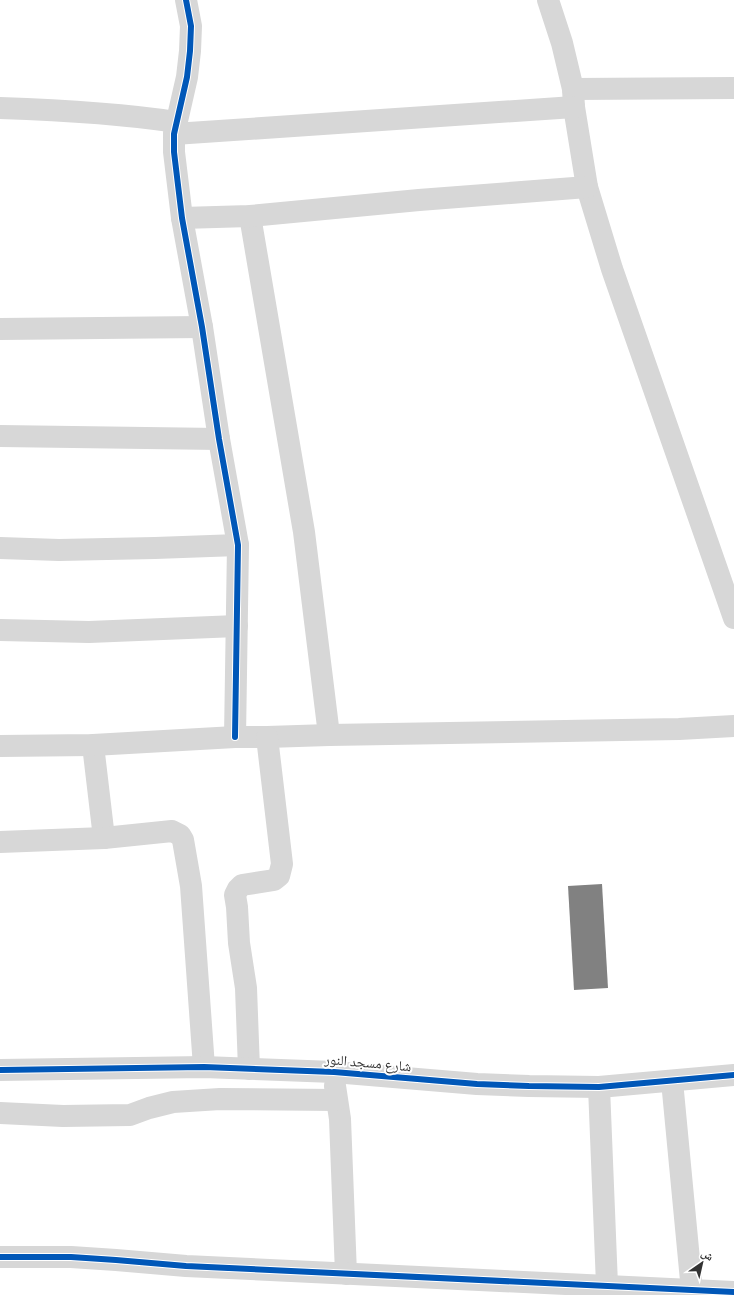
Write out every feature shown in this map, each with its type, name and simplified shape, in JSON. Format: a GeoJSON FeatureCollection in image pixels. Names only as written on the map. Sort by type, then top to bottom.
{"type":"FeatureCollection","features":[{"type":"Feature","properties":{"kind":"street"},"geometry":{"type":"LineString","coordinates":[[186,0],[191,26],[190,51],[187,77],[175,128],[174,152],[182,218],[202,327],[219,439],[238,545],[235,737]]}},
{"type":"Feature","properties":{"kind":"street"},"geometry":{"type":"LineString","coordinates":[[548,0],[562,43],[573,98],[587,187],[612,269],[734,618]]}},
{"type":"Feature","properties":{"kind":"street"},"geometry":{"type":"LineString","coordinates":[[0,108],[67,110],[134,116],[175,128],[573,98],[734,88]]}},
{"type":"Feature","properties":{"kind":"street"},"geometry":{"type":"LineString","coordinates":[[182,218],[250,216],[419,200],[587,187]]}},
{"type":"Feature","properties":{"kind":"street"},"geometry":{"type":"LineString","coordinates":[[250,216],[304,532],[329,735]]}},
{"type":"Feature","properties":{"kind":"street"},"geometry":{"type":"LineString","coordinates":[[0,329],[202,327]]}},
{"type":"Feature","properties":{"kind":"street"},"geometry":{"type":"LineString","coordinates":[[0,436],[219,439]]}},
{"type":"Feature","properties":{"kind":"street"},"geometry":{"type":"LineString","coordinates":[[0,548],[59,550],[238,545]]}},
{"type":"Feature","properties":{"kind":"street"},"geometry":{"type":"LineString","coordinates":[[0,630],[90,632],[237,626]]}},
{"type":"Feature","properties":{"kind":"street"},"geometry":{"type":"LineString","coordinates":[[0,746],[94,745],[235,737],[671,729],[734,726]]}},
{"type":"Feature","properties":{"kind":"street"},"geometry":{"type":"LineString","coordinates":[[249,1069],[246,988],[239,943],[235,895],[242,885],[274,880],[279,876],[282,864],[267,737]]}},
{"type":"Feature","properties":{"kind":"street"},"geometry":{"type":"LineString","coordinates":[[94,745],[104,838]]}},
{"type":"Feature","properties":{"kind":"street"},"geometry":{"type":"LineString","coordinates":[[0,842],[104,838],[172,831],[180,835],[183,840],[191,886],[204,1067]]}},
{"type":"Feature","properties":{"kind":"street","name":"شارع مسجد النور"},"geometry":{"type":"LineString","coordinates":[[0,1070],[204,1067],[334,1072],[477,1084],[598,1087],[734,1075]]}},
{"type":"Feature","properties":{"kind":"street"},"geometry":{"type":"LineString","coordinates":[[334,1072],[336,1100],[340,1119],[346,1274]]}},
{"type":"Feature","properties":{"kind":"street"},"geometry":{"type":"LineString","coordinates":[[672,1081],[692,1290]]}},
{"type":"Feature","properties":{"kind":"street"},"geometry":{"type":"LineString","coordinates":[[598,1087],[608,1285]]}},
{"type":"Feature","properties":{"kind":"street"},"geometry":{"type":"LineString","coordinates":[[0,1113],[63,1116],[130,1116],[149,1108],[173,1102],[220,1100],[336,1100]]}},
{"type":"Feature","properties":{"kind":"street"},"geometry":{"type":"LineString","coordinates":[[0,1257],[71,1257],[186,1266],[734,1292]]}},
{"type":"Feature","properties":{"kind":"building"},"geometry":{"type":"Polygon","coordinates":[[[602,884],[608,988],[574,990],[568,886],[602,884]]]}},
{"type":"Feature","properties":{"kind":"cycle path"},"geometry":{"type":"LineString","coordinates":[[186,0],[191,26],[190,51],[187,77],[174,134],[174,152],[182,218],[202,327],[219,439],[238,545],[235,737]]}},
{"type":"Feature","properties":{"kind":"cycle path"},"geometry":{"type":"LineString","coordinates":[[0,1070],[204,1067],[334,1072],[477,1084],[599,1087],[734,1075]]}},
{"type":"Feature","properties":{"kind":"cycle path"},"geometry":{"type":"LineString","coordinates":[[0,1257],[71,1257],[186,1266],[734,1292]]}}]}
